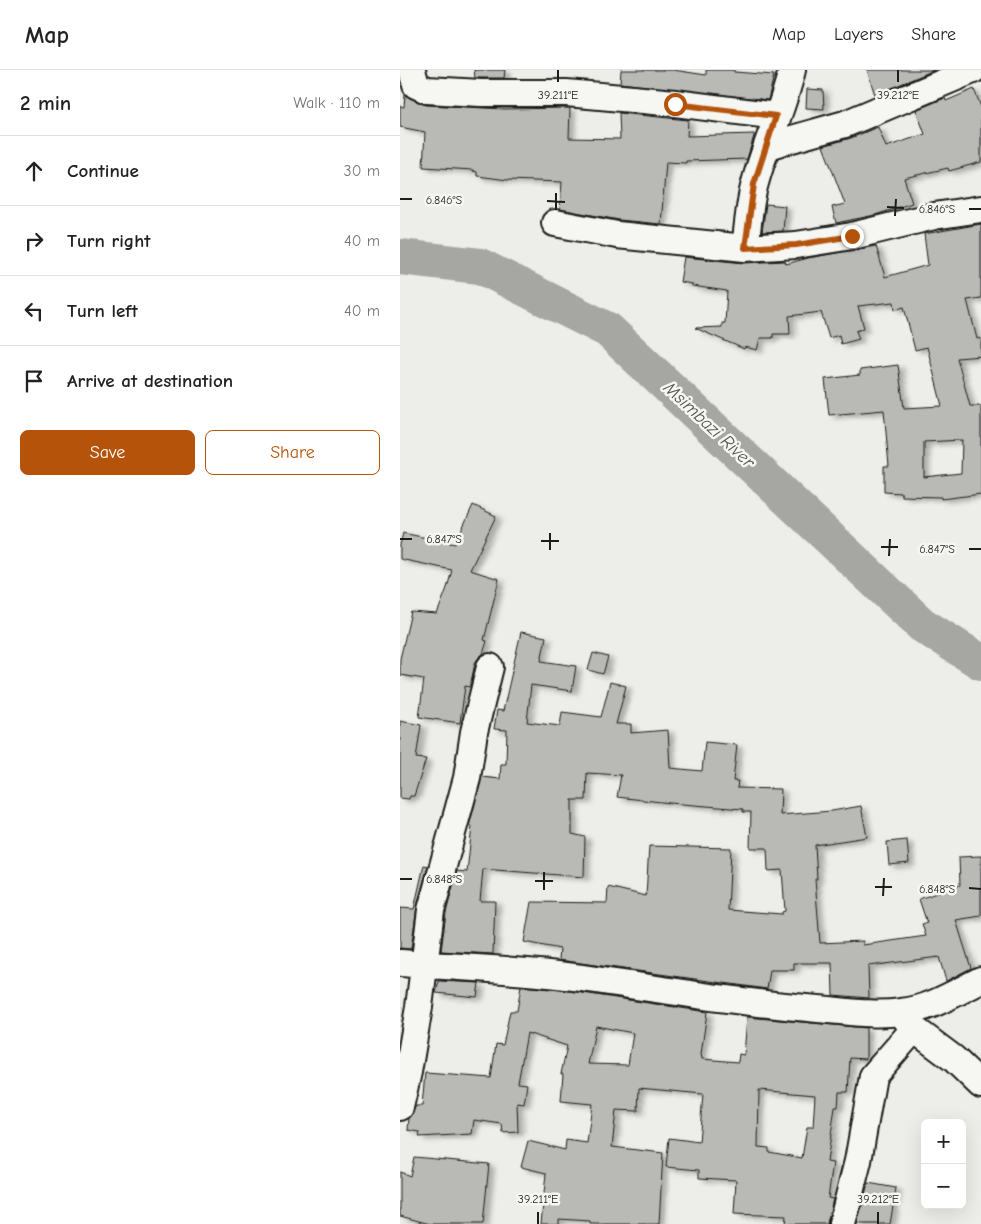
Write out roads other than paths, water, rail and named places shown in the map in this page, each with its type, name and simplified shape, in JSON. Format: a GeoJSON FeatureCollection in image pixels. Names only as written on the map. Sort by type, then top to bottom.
{"type":"FeatureCollection","features":[{"type":"Feature","properties":{"kind":"street"},"geometry":{"type":"LineString","coordinates":[[412,70],[416,85],[427,90],[481,93],[566,93],[776,116]]}},
{"type":"Feature","properties":{"kind":"street"},"geometry":{"type":"LineString","coordinates":[[745,248],[754,184],[776,116],[787,93],[792,70]]}},
{"type":"Feature","properties":{"kind":"street"},"geometry":{"type":"LineString","coordinates":[[767,146],[845,124],[973,70]]}},
{"type":"Feature","properties":{"kind":"street"},"geometry":{"type":"LineString","coordinates":[[555,223],[617,235],[745,248],[796,245],[852,236],[934,216],[981,209]]}},
{"type":"Feature","properties":{"kind":"street"},"geometry":{"type":"LineString","coordinates":[[400,1107],[413,1044],[412,964],[435,892],[467,778],[474,732],[490,667]]}},
{"type":"Feature","properties":{"kind":"street"},"geometry":{"type":"LineString","coordinates":[[412,964],[527,971],[674,993],[798,1008],[872,1014],[907,1021],[981,1085]]}},
{"type":"Feature","properties":{"kind":"street"},"geometry":{"type":"LineString","coordinates":[[842,1224],[858,1161],[873,1076],[907,1021],[926,1007],[981,980]]}},
{"type":"Feature","properties":{"kind":"waterway","name":"Msimbazi River"},"geometry":{"type":"LineString","coordinates":[[400,257],[480,266],[608,330],[922,625],[981,662]]}}]}
